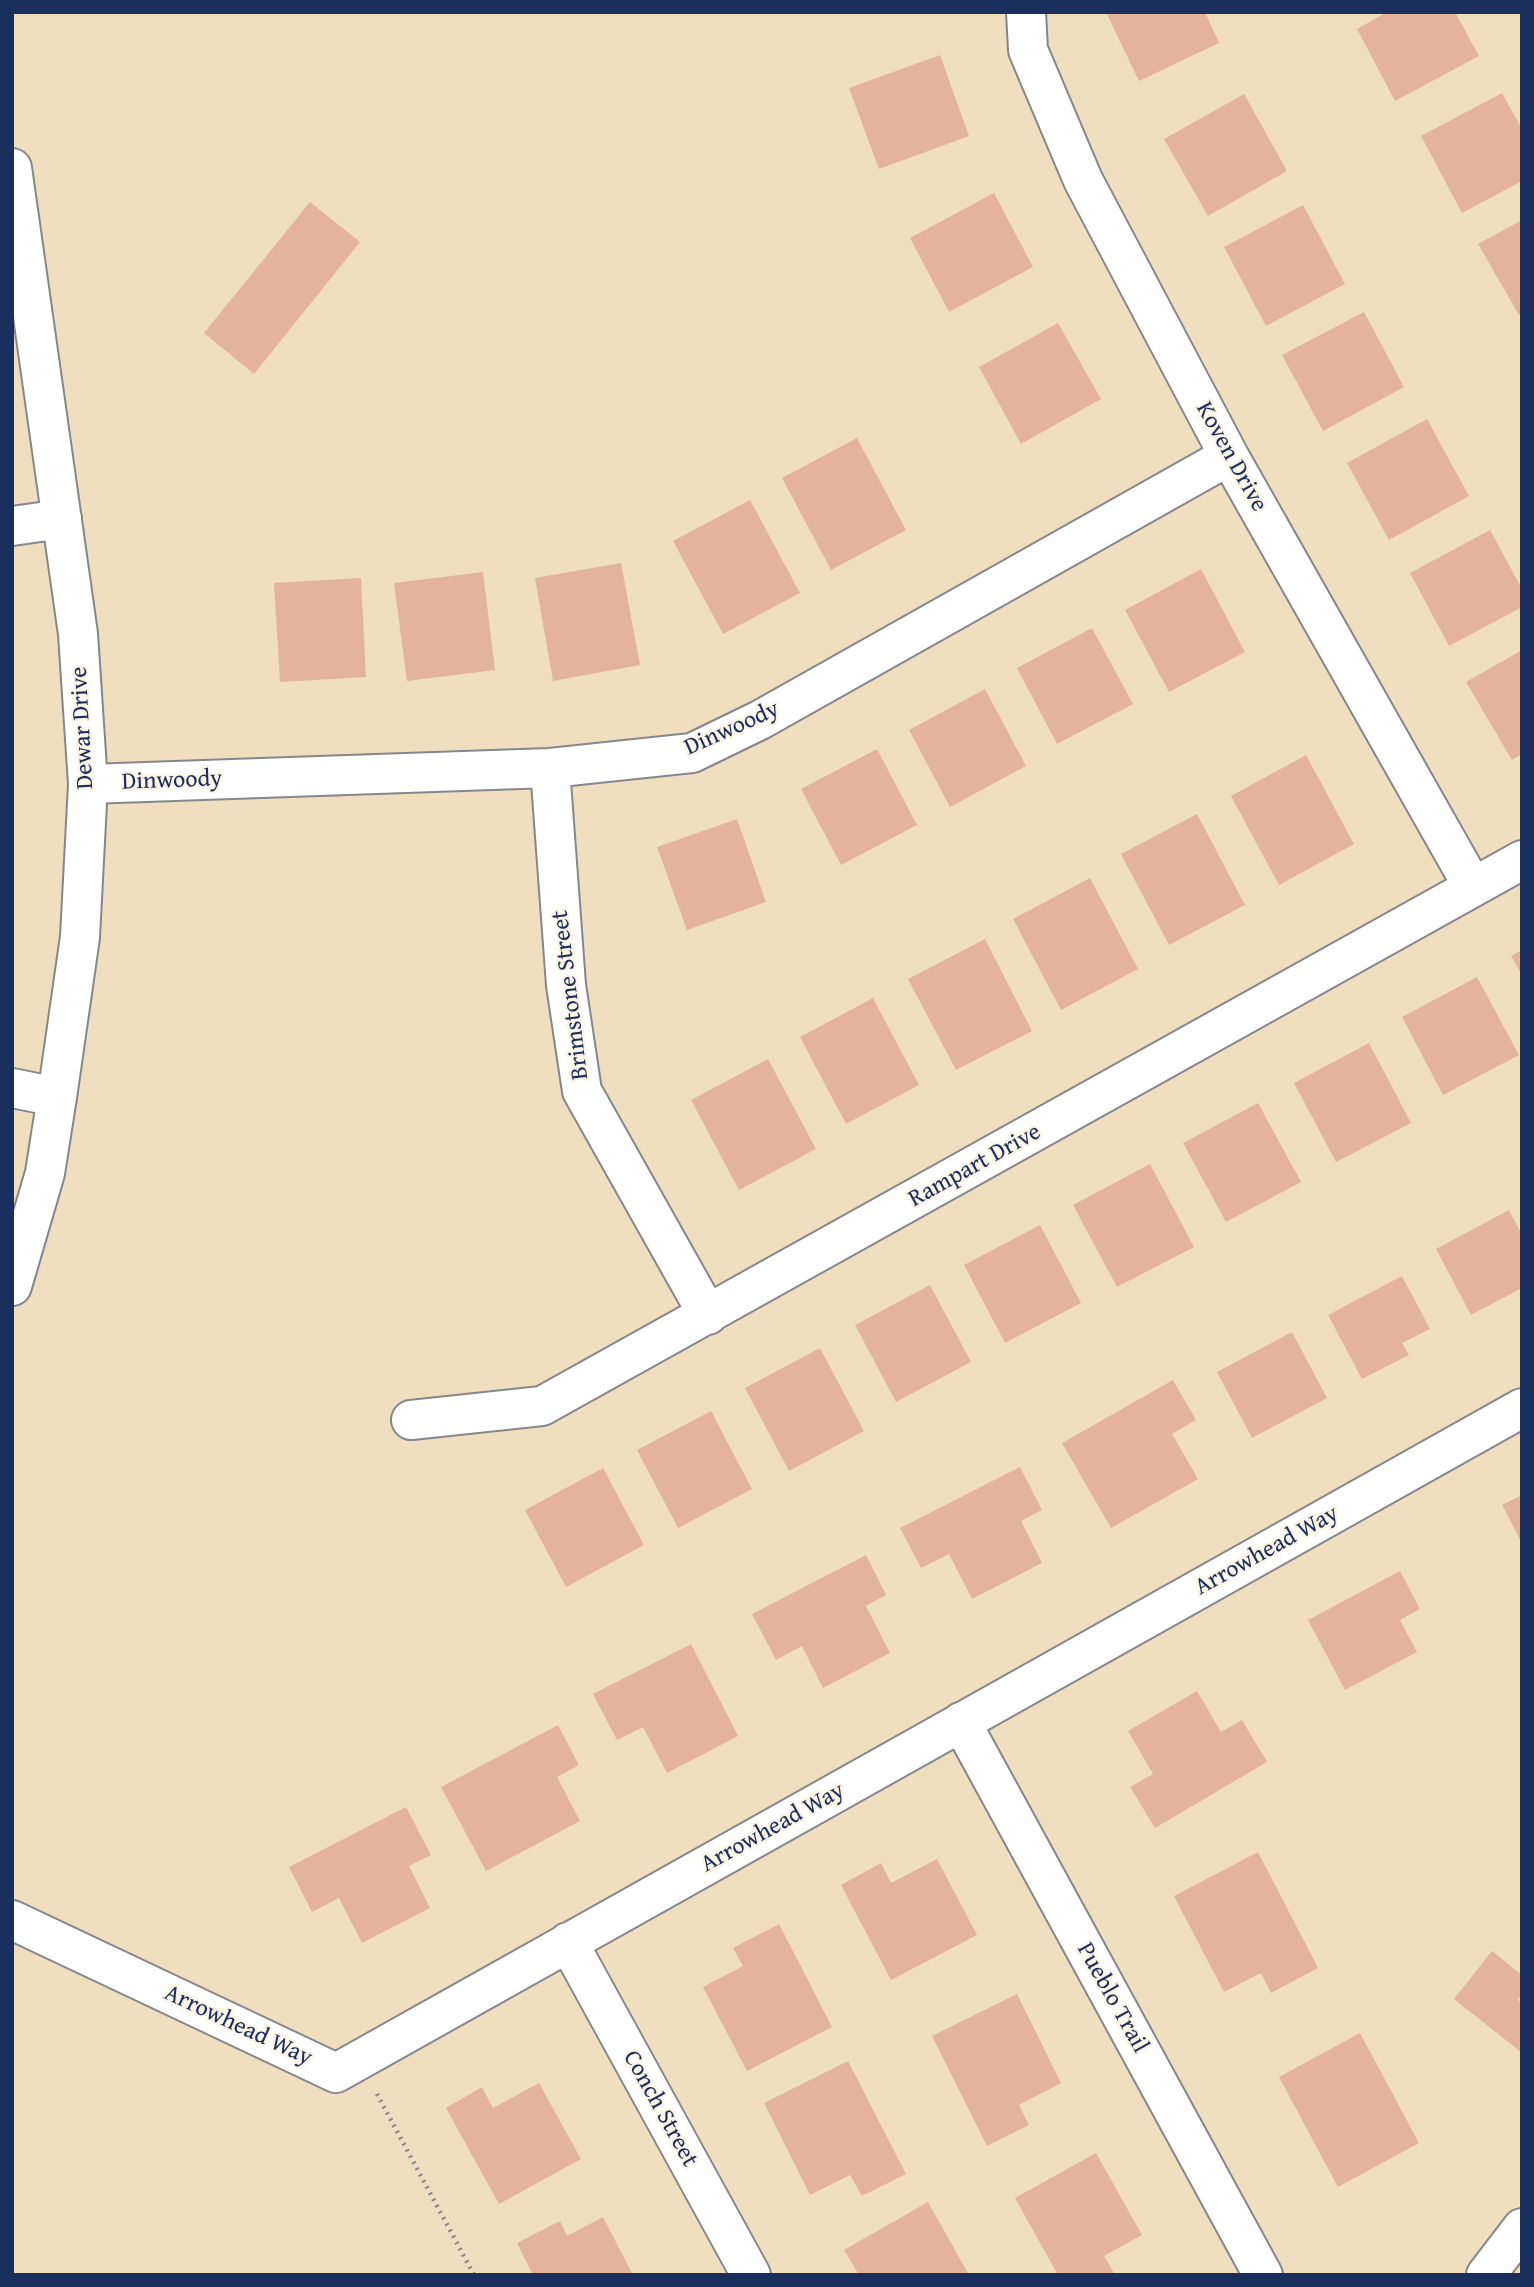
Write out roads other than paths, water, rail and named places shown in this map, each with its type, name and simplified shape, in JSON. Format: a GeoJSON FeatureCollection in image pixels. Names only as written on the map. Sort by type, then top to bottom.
{"type":"FeatureCollection","features":[{"type":"Feature","properties":{"kind":"street","name":"Koven Drive"},"geometry":{"type":"LineString","coordinates":[[1026,12],[1028,50],[1083,180],[1229,456],[1473,887]]}},
{"type":"Feature","properties":{"kind":"street","name":"Dewar Drive"},"geometry":{"type":"LineString","coordinates":[[12,168],[78,634],[88,784],[80,937],[46,1173],[12,1286]]}},
{"type":"Feature","properties":{"kind":"street","name":"Dinwoody"},"geometry":{"type":"LineString","coordinates":[[88,784],[550,768],[692,753],[760,720],[1229,456]]}},
{"type":"Feature","properties":{"kind":"street"},"geometry":{"type":"LineString","coordinates":[[12,526],[62,519]]}},
{"type":"Feature","properties":{"kind":"street","name":"Brimstone Street"},"geometry":{"type":"LineString","coordinates":[[550,768],[566,985],[582,1091],[708,1315]]}},
{"type":"Feature","properties":{"kind":"street","name":"Rampart Drive"},"geometry":{"type":"LineString","coordinates":[[411,1420],[542,1406],[1522,860]]}},
{"type":"Feature","properties":{"kind":"street"},"geometry":{"type":"LineString","coordinates":[[12,1088],[57,1097]]}},
{"type":"Feature","properties":{"kind":"street","name":"Arrowhead Way"},"geometry":{"type":"LineString","coordinates":[[12,1920],[336,2073],[1522,1408]]}},
{"type":"Feature","properties":{"kind":"street","name":"Pueblo Trail"},"geometry":{"type":"LineString","coordinates":[[961,1722],[1263,2275]]}},
{"type":"Feature","properties":{"kind":"street","name":"Conch Street"},"geometry":{"type":"LineString","coordinates":[[568,1942],[751,2275]]}},
{"type":"Feature","properties":{"kind":"street"},"geometry":{"type":"LineString","coordinates":[[1486,2275],[1522,2228]]}}]}
